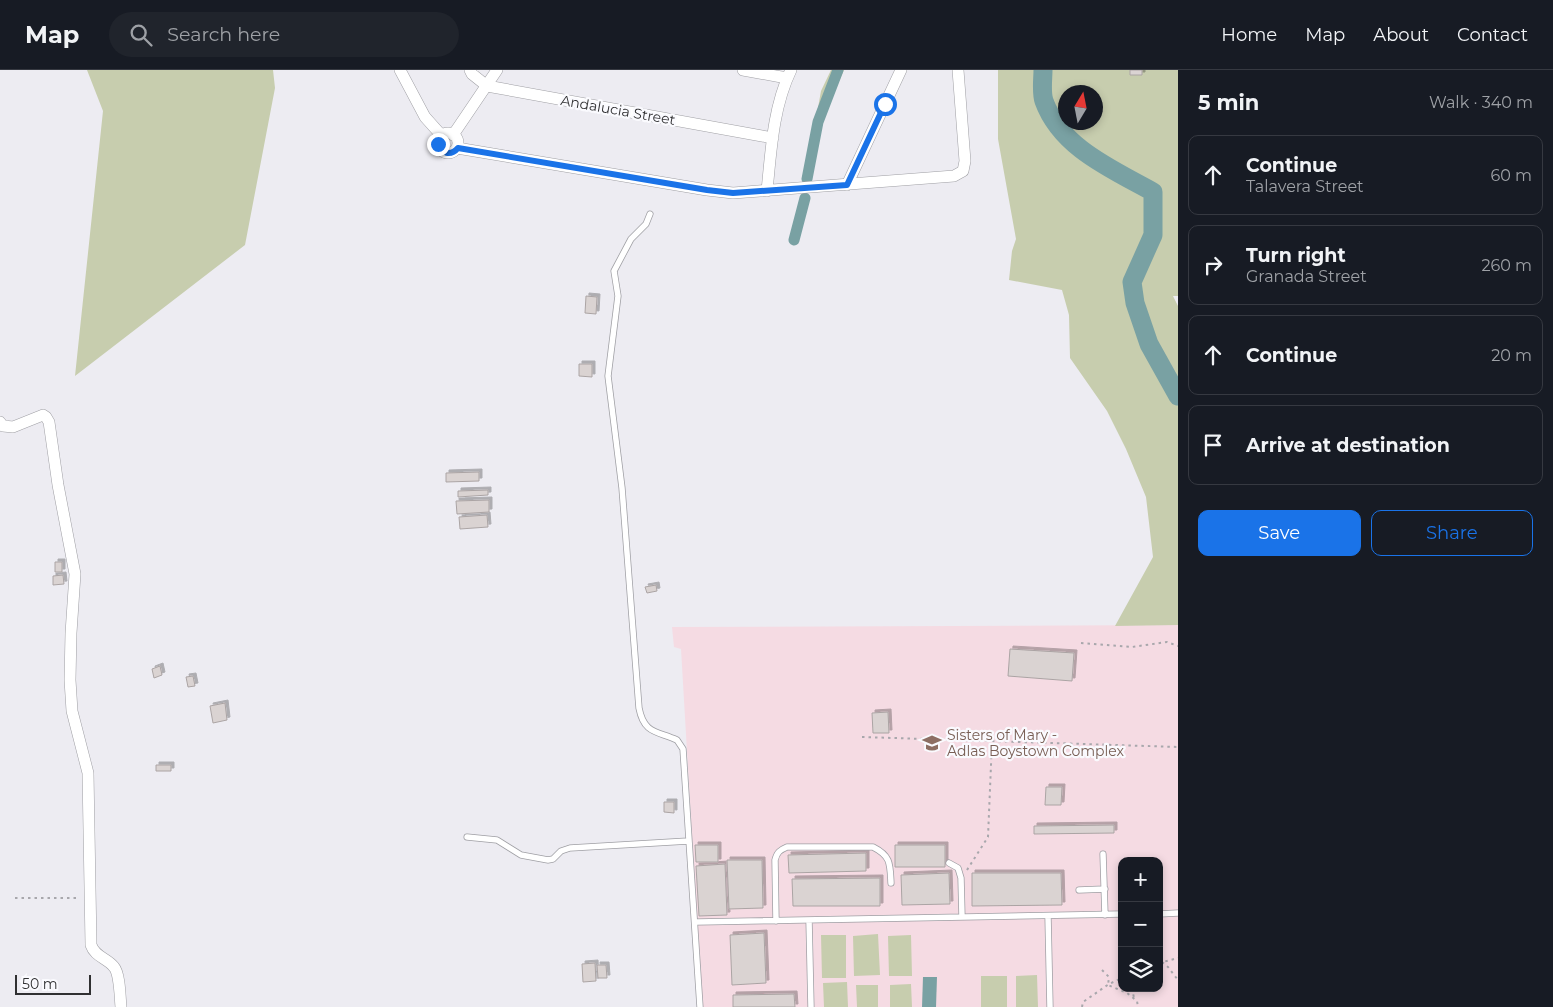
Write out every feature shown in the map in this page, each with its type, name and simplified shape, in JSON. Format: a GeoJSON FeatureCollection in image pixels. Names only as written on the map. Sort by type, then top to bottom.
{"type":"FeatureCollection","features":[{"type":"Feature","properties":{"kind":"street"},"geometry":{"type":"LineString","coordinates":[[400,70],[425,117],[458,142],[458,148]]}},
{"type":"Feature","properties":{"kind":"street"},"geometry":{"type":"LineString","coordinates":[[470,70],[472,74],[487,86]]}},
{"type":"Feature","properties":{"kind":"street"},"geometry":{"type":"LineString","coordinates":[[496,70],[487,86],[448,135],[438,141],[441,150],[450,153],[458,148],[733,193],[959,175],[963,171],[966,160],[958,70]]}},
{"type":"Feature","properties":{"kind":"street"},"geometry":{"type":"LineString","coordinates":[[743,70],[789,74],[779,107],[773,138],[767,191]]}},
{"type":"Feature","properties":{"kind":"street"},"geometry":{"type":"LineString","coordinates":[[847,185],[901,70]]}},
{"type":"Feature","properties":{"kind":"street","name":"Andalucia Street"},"geometry":{"type":"LineString","coordinates":[[487,86],[773,138]]}},
{"type":"Feature","properties":{"kind":"street"},"geometry":{"type":"LineString","coordinates":[[0,422],[3,426],[13,427],[42,415],[50,422],[58,485],[75,574],[70,680],[72,711],[88,773],[91,945],[97,956],[114,967],[121,1007]]}},
{"type":"Feature","properties":{"kind":"lane"},"geometry":{"type":"LineString","coordinates":[[650,214],[646,224],[631,239],[614,272],[618,296],[608,376],[622,488],[638,708],[640,717],[645,724],[658,734],[677,740],[683,749],[700,1007]]}},
{"type":"Feature","properties":{"kind":"lane"},"geometry":{"type":"LineString","coordinates":[[467,837],[496,840],[521,854],[548,860],[553,859],[561,851],[570,848],[688,841]]}},
{"type":"Feature","properties":{"kind":"lane"},"geometry":{"type":"LineString","coordinates":[[776,921],[775,860],[777,854],[787,847],[872,847],[883,852],[890,862],[891,883]]}},
{"type":"Feature","properties":{"kind":"lane"},"geometry":{"type":"LineString","coordinates":[[1103,854],[1105,915]]}},
{"type":"Feature","properties":{"kind":"lane"},"geometry":{"type":"LineString","coordinates":[[949,863],[958,868],[961,878],[962,917]]}},
{"type":"Feature","properties":{"kind":"lane"},"geometry":{"type":"LineString","coordinates":[[1079,890],[1105,889]]}},
{"type":"Feature","properties":{"kind":"lane"},"geometry":{"type":"LineString","coordinates":[[1163,914],[1178,913]]}},
{"type":"Feature","properties":{"kind":"lane"},"geometry":{"type":"LineString","coordinates":[[697,922],[1118,914]]}},
{"type":"Feature","properties":{"kind":"lane"},"geometry":{"type":"LineString","coordinates":[[1048,916],[1050,1007]]}},
{"type":"Feature","properties":{"kind":"lane"},"geometry":{"type":"LineString","coordinates":[[809,920],[811,1007]]}},
{"type":"Feature","properties":{"kind":"path"},"geometry":{"type":"LineString","coordinates":[[1081,643],[1138,647],[1167,642],[1178,646]]}},
{"type":"Feature","properties":{"kind":"path"},"geometry":{"type":"LineString","coordinates":[[862,737],[1178,747]]}},
{"type":"Feature","properties":{"kind":"path"},"geometry":{"type":"LineString","coordinates":[[961,878],[988,837],[992,741]]}},
{"type":"Feature","properties":{"kind":"path"},"geometry":{"type":"LineString","coordinates":[[15,898],[90,897]]}},
{"type":"Feature","properties":{"kind":"path"},"geometry":{"type":"LineString","coordinates":[[1163,961],[1178,958]]}},
{"type":"Feature","properties":{"kind":"path"},"geometry":{"type":"LineString","coordinates":[[1163,964],[1168,967],[1178,980]]}},
{"type":"Feature","properties":{"kind":"path"},"geometry":{"type":"LineString","coordinates":[[1102,970],[1109,978],[1108,985]]}},
{"type":"Feature","properties":{"kind":"path"},"geometry":{"type":"LineString","coordinates":[[1082,1007],[1083,1002],[1118,980]]}},
{"type":"Feature","properties":{"kind":"path"},"geometry":{"type":"LineString","coordinates":[[1108,985],[1127,993],[1138,1001],[1138,1007]]}},
{"type":"Feature","properties":{"kind":"path"},"geometry":{"type":"LineString","coordinates":[[1133,992],[1134,999]]}},
{"type":"Feature","properties":{"kind":"shaded area","name":"Sisters of Mary - Adlas Boystown Complex"},"geometry":{"type":"Polygon","coordinates":[[[1178,625],[1178,1007],[702,1007],[681,649],[674,647],[672,627],[1178,625]]]}},
{"type":"Feature","properties":{"kind":"green space"},"geometry":{"type":"Polygon","coordinates":[[[87,70],[273,70],[275,88],[245,245],[75,376],[103,111],[87,70]]]}},
{"type":"Feature","properties":{"kind":"green space"},"geometry":{"type":"Polygon","coordinates":[[[831,70],[844,70],[820,124],[811,179],[805,180],[821,91],[831,70]]]}},
{"type":"Feature","properties":{"kind":"green space"},"geometry":{"type":"Polygon","coordinates":[[[998,70],[1178,70],[1178,296],[1173,296],[1178,306],[1178,625],[1115,626],[1153,557],[1146,497],[1126,449],[1107,411],[1070,358],[1069,315],[1062,290],[1009,280],[1012,251],[1016,239],[998,139],[998,70]]]}},
{"type":"Feature","properties":{"kind":"green space"},"geometry":{"type":"Polygon","coordinates":[[[878,934],[880,975],[854,976],[853,936],[878,934]]]}},
{"type":"Feature","properties":{"kind":"green space"},"geometry":{"type":"Polygon","coordinates":[[[821,935],[846,935],[846,978],[822,978],[821,935]]]}},
{"type":"Feature","properties":{"kind":"green space"},"geometry":{"type":"Polygon","coordinates":[[[911,935],[912,976],[889,976],[888,936],[911,935]]]}},
{"type":"Feature","properties":{"kind":"green space"},"geometry":{"type":"Polygon","coordinates":[[[1037,975],[1038,1007],[1016,1007],[1016,976],[1037,975]]]}},
{"type":"Feature","properties":{"kind":"green space"},"geometry":{"type":"Polygon","coordinates":[[[981,976],[1007,976],[1007,1007],[981,1007],[981,976]]]}},
{"type":"Feature","properties":{"kind":"green space"},"geometry":{"type":"Polygon","coordinates":[[[847,982],[848,1007],[824,1007],[823,983],[847,982]]]}},
{"type":"Feature","properties":{"kind":"green space"},"geometry":{"type":"Polygon","coordinates":[[[911,984],[912,1007],[890,1007],[890,985],[911,984]]]}},
{"type":"Feature","properties":{"kind":"green space"},"geometry":{"type":"Polygon","coordinates":[[[856,985],[878,985],[878,1007],[857,1007],[856,985]]]}},
{"type":"Feature","properties":{"kind":"water"},"geometry":{"type":"Polygon","coordinates":[[[923,977],[937,977],[936,1007],[922,1007],[923,977]]]}},
{"type":"Feature","properties":{"kind":"building"},"geometry":{"type":"Polygon","coordinates":[[[1130,70],[1142,70],[1142,75],[1130,75],[1130,70]]]}},
{"type":"Feature","properties":{"kind":"building"},"geometry":{"type":"Polygon","coordinates":[[[586,296],[597,297],[596,314],[585,313],[586,296]]]}},
{"type":"Feature","properties":{"kind":"building"},"geometry":{"type":"Polygon","coordinates":[[[579,364],[592,364],[592,377],[579,376],[579,364]]]}},
{"type":"Feature","properties":{"kind":"building"},"geometry":{"type":"Polygon","coordinates":[[[479,472],[479,481],[446,482],[446,473],[479,472]]]}},
{"type":"Feature","properties":{"kind":"building"},"geometry":{"type":"Polygon","coordinates":[[[488,490],[488,495],[458,497],[458,491],[488,490]]]}},
{"type":"Feature","properties":{"kind":"building"},"geometry":{"type":"Polygon","coordinates":[[[489,500],[489,512],[457,514],[456,501],[489,500]]]}},
{"type":"Feature","properties":{"kind":"building"},"geometry":{"type":"Polygon","coordinates":[[[487,515],[488,527],[460,529],[459,517],[487,515]]]}},
{"type":"Feature","properties":{"kind":"building"},"geometry":{"type":"Polygon","coordinates":[[[55,562],[62,562],[62,572],[55,572],[55,562]]]}},
{"type":"Feature","properties":{"kind":"building"},"geometry":{"type":"Polygon","coordinates":[[[63,575],[64,584],[53,585],[53,576],[63,575]]]}},
{"type":"Feature","properties":{"kind":"building"},"geometry":{"type":"Polygon","coordinates":[[[656,585],[657,591],[647,593],[645,587],[656,585]]]}},
{"type":"Feature","properties":{"kind":"building"},"geometry":{"type":"Polygon","coordinates":[[[1010,649],[1074,653],[1072,681],[1008,676],[1010,649]]]}},
{"type":"Feature","properties":{"kind":"building"},"geometry":{"type":"Polygon","coordinates":[[[160,666],[162,675],[154,678],[152,669],[160,666]]]}},
{"type":"Feature","properties":{"kind":"building"},"geometry":{"type":"Polygon","coordinates":[[[193,676],[195,686],[188,687],[186,677],[193,676]]]}},
{"type":"Feature","properties":{"kind":"building"},"geometry":{"type":"Polygon","coordinates":[[[225,703],[227,720],[213,723],[210,706],[225,703]]]}},
{"type":"Feature","properties":{"kind":"building"},"geometry":{"type":"Polygon","coordinates":[[[888,712],[889,733],[873,733],[872,713],[888,712]]]}},
{"type":"Feature","properties":{"kind":"building"},"geometry":{"type":"Polygon","coordinates":[[[156,765],[171,765],[171,771],[156,771],[156,765]]]}},
{"type":"Feature","properties":{"kind":"building"},"geometry":{"type":"Polygon","coordinates":[[[1046,787],[1062,787],[1061,805],[1045,805],[1046,787]]]}},
{"type":"Feature","properties":{"kind":"building"},"geometry":{"type":"Polygon","coordinates":[[[664,802],[674,802],[674,813],[664,812],[664,802]]]}},
{"type":"Feature","properties":{"kind":"building"},"geometry":{"type":"Polygon","coordinates":[[[1114,825],[1114,833],[1034,834],[1034,826],[1114,825]]]}},
{"type":"Feature","properties":{"kind":"building"},"geometry":{"type":"Polygon","coordinates":[[[695,845],[718,845],[718,862],[696,862],[695,845]]]}},
{"type":"Feature","properties":{"kind":"building"},"geometry":{"type":"Polygon","coordinates":[[[895,845],[945,845],[945,867],[895,867],[895,845]]]}},
{"type":"Feature","properties":{"kind":"building"},"geometry":{"type":"Polygon","coordinates":[[[866,853],[866,871],[789,873],[788,855],[866,853]]]}},
{"type":"Feature","properties":{"kind":"building"},"geometry":{"type":"Polygon","coordinates":[[[727,860],[762,860],[763,908],[729,909],[727,860]]]}},
{"type":"Feature","properties":{"kind":"building"},"geometry":{"type":"Polygon","coordinates":[[[725,864],[727,915],[699,916],[696,866],[725,864]]]}},
{"type":"Feature","properties":{"kind":"building"},"geometry":{"type":"Polygon","coordinates":[[[949,873],[950,904],[902,905],[901,875],[949,873]]]}},
{"type":"Feature","properties":{"kind":"building"},"geometry":{"type":"Polygon","coordinates":[[[972,873],[1061,873],[1062,905],[972,906],[972,873]]]}},
{"type":"Feature","properties":{"kind":"building"},"geometry":{"type":"Polygon","coordinates":[[[880,878],[880,906],[793,906],[792,879],[880,878]]]}},
{"type":"Feature","properties":{"kind":"building"},"geometry":{"type":"Polygon","coordinates":[[[764,933],[766,983],[732,985],[730,935],[764,933]]]}},
{"type":"Feature","properties":{"kind":"building"},"geometry":{"type":"Polygon","coordinates":[[[595,963],[596,981],[583,982],[582,964],[595,963]]]}},
{"type":"Feature","properties":{"kind":"building"},"geometry":{"type":"Polygon","coordinates":[[[597,965],[606,965],[607,978],[598,978],[597,965]]]}},
{"type":"Feature","properties":{"kind":"building"},"geometry":{"type":"Polygon","coordinates":[[[794,994],[795,1007],[733,1007],[733,995],[794,994]]]}},
{"type":"Feature","properties":{"kind":"waterway"},"geometry":{"type":"LineString","coordinates":[[807,179],[818,122],[838,70]]}},
{"type":"Feature","properties":{"kind":"waterway"},"geometry":{"type":"LineString","coordinates":[[1043,70],[1042,90],[1044,101],[1062,132],[1090,156],[1153,192],[1153,235],[1132,282],[1135,303],[1149,344],[1178,396]]}},
{"type":"Feature","properties":{"kind":"waterway"},"geometry":{"type":"LineString","coordinates":[[794,240],[805,198]]}},
{"type":"Feature","properties":{"kind":"place","name":"Sisters of Mary - Adlas Boystown Complex"},"geometry":{"type":"Point","coordinates":[932,743]}},
{"type":"Feature","properties":{"kind":"route"},"geometry":{"type":"LineString","coordinates":[[438,144],[439,148],[446,153],[453,152],[458,148],[733,193],[847,185],[885,104]]}}]}
